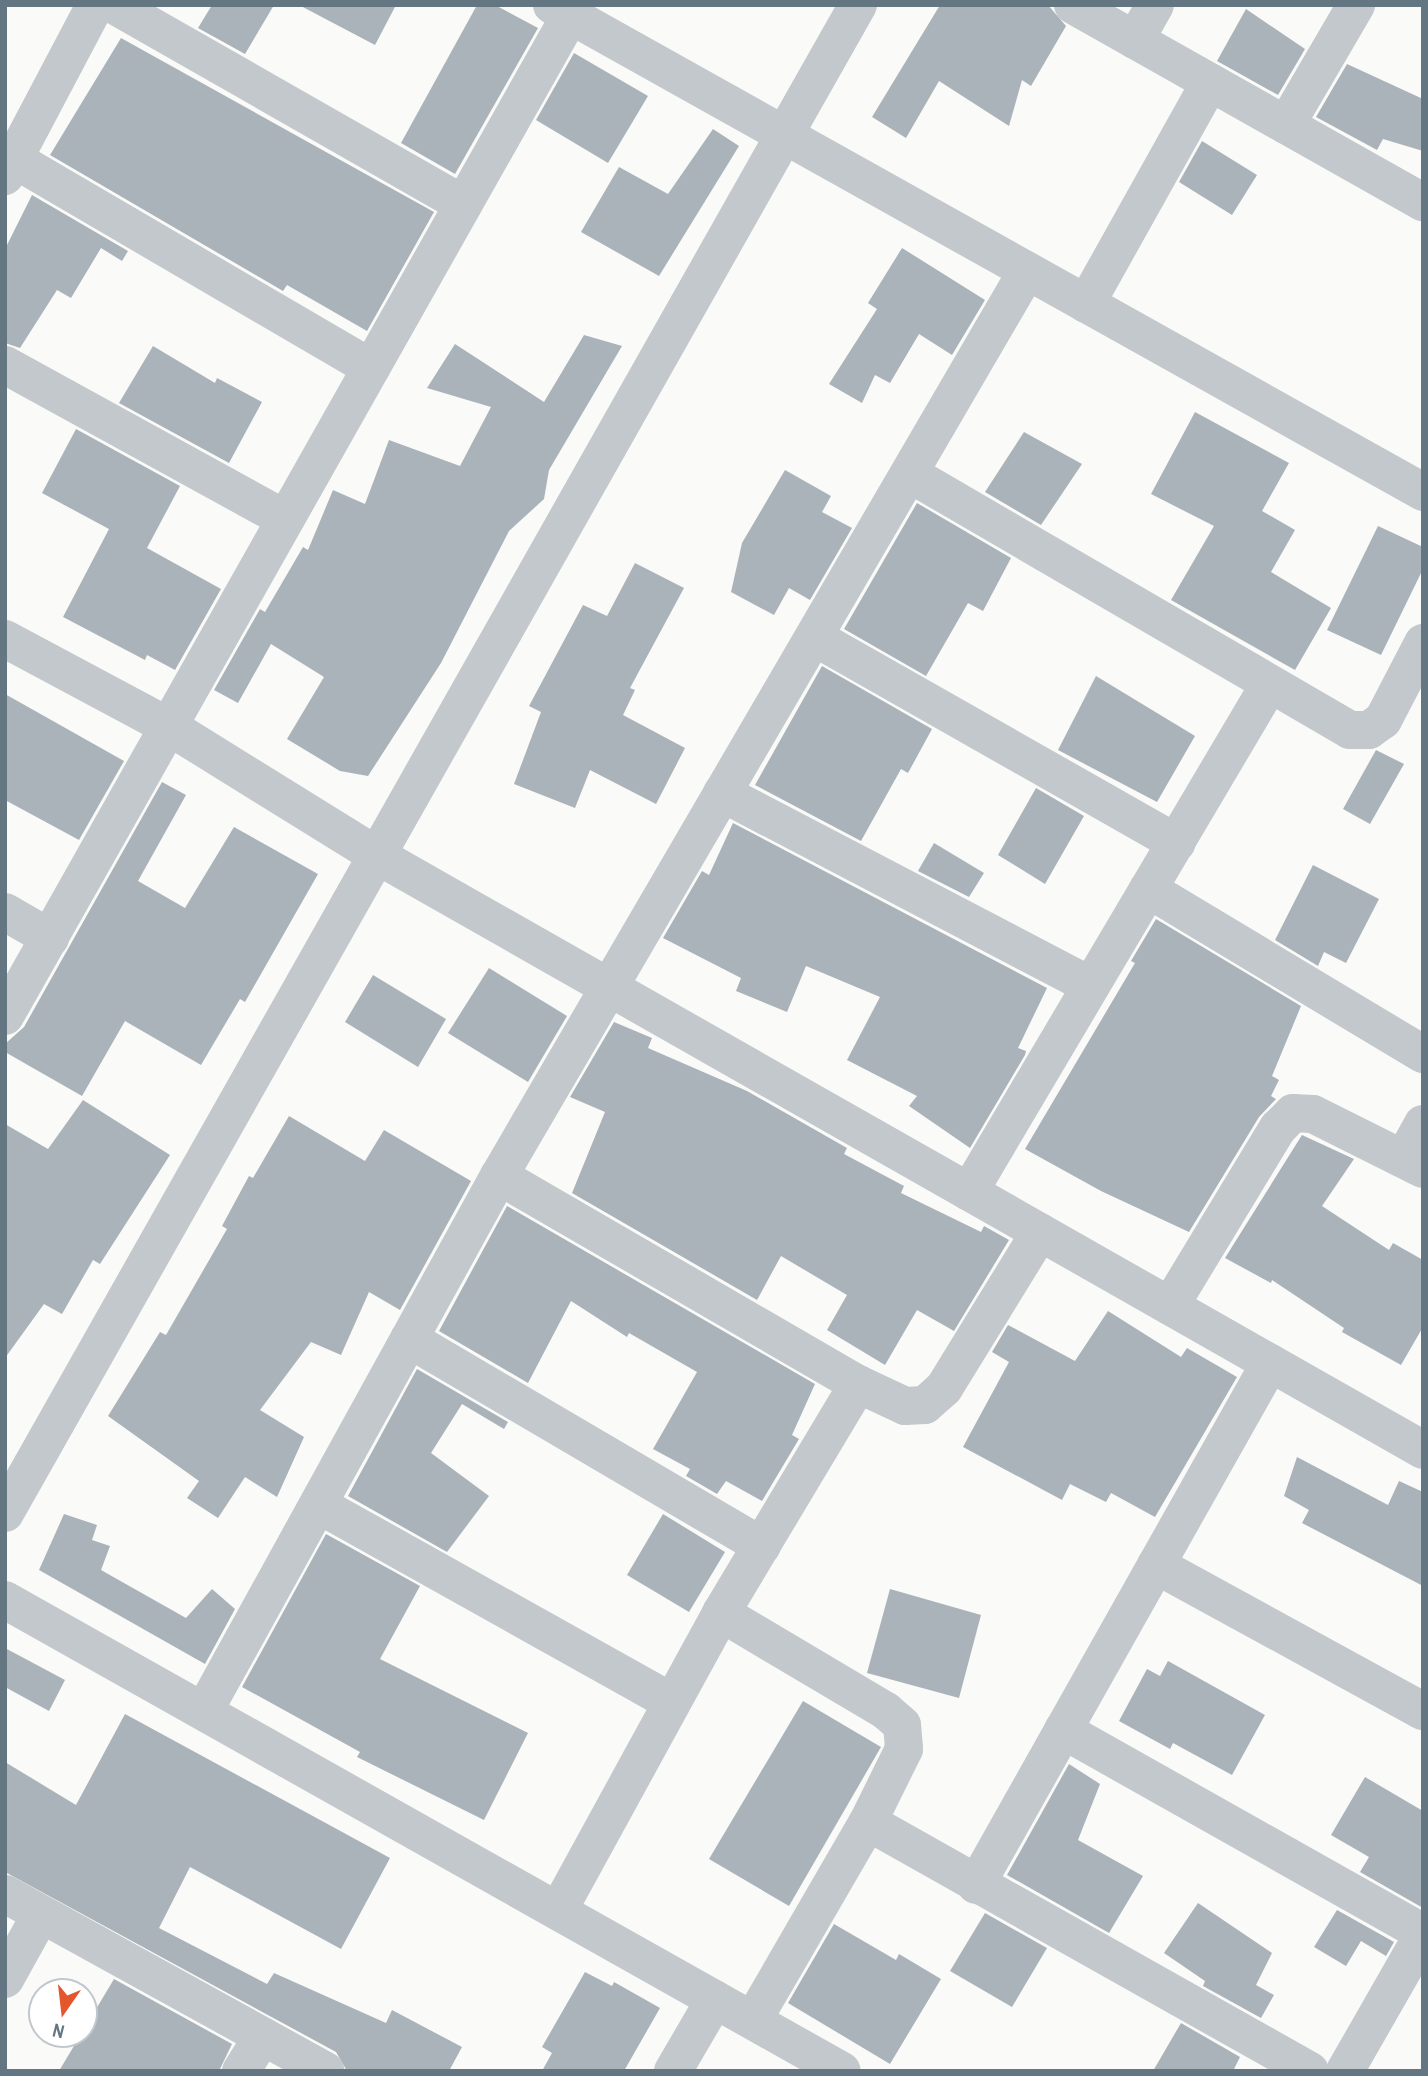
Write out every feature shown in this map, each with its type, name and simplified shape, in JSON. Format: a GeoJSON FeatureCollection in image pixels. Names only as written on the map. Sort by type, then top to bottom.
{"type":"FeatureCollection","features":[{"type":"Feature","properties":{"kind":"street"},"geometry":{"type":"LineString","coordinates":[[95,5],[8,163],[370,368]]}},
{"type":"Feature","properties":{"kind":"street"},"geometry":{"type":"LineString","coordinates":[[114,5],[463,204]]}},
{"type":"Feature","properties":{"kind":"street"},"geometry":{"type":"LineString","coordinates":[[5,1513],[858,5]]}},
{"type":"Feature","properties":{"kind":"street"},"geometry":{"type":"LineString","coordinates":[[1073,5],[1423,202]]}},
{"type":"Feature","properties":{"kind":"street"},"geometry":{"type":"LineString","coordinates":[[1135,40],[1155,5]]}},
{"type":"Feature","properties":{"kind":"street"},"geometry":{"type":"LineString","coordinates":[[1286,125],[1356,5]]}},
{"type":"Feature","properties":{"kind":"street"},"geometry":{"type":"LineString","coordinates":[[5,1016],[463,204],[566,9],[785,136],[1423,492]]}},
{"type":"Feature","properties":{"kind":"street"},"geometry":{"type":"LineString","coordinates":[[1086,304],[1210,82]]}},
{"type":"Feature","properties":{"kind":"street"},"geometry":{"type":"LineString","coordinates":[[204,1712],[499,1176],[1027,271]]}},
{"type":"Feature","properties":{"kind":"street"},"geometry":{"type":"LineString","coordinates":[[5,365],[285,519]]}},
{"type":"Feature","properties":{"kind":"street"},"geometry":{"type":"LineString","coordinates":[[910,474],[1350,730],[1369,730],[1383,720],[1423,643]]}},
{"type":"Feature","properties":{"kind":"street"},"geometry":{"type":"LineString","coordinates":[[814,637],[1176,843]]}},
{"type":"Feature","properties":{"kind":"street"},"geometry":{"type":"LineString","coordinates":[[5,639],[168,726],[377,856],[1423,1450]]}},
{"type":"Feature","properties":{"kind":"street"},"geometry":{"type":"LineString","coordinates":[[969,1192],[1269,685]]}},
{"type":"Feature","properties":{"kind":"street"},"geometry":{"type":"LineString","coordinates":[[723,793],[1091,986]]}},
{"type":"Feature","properties":{"kind":"street"},"geometry":{"type":"LineString","coordinates":[[1149,889],[1423,1054]]}},
{"type":"Feature","properties":{"kind":"street"},"geometry":{"type":"LineString","coordinates":[[5,912],[50,937]]}},
{"type":"Feature","properties":{"kind":"street"},"geometry":{"type":"LineString","coordinates":[[1170,1307],[1278,1128],[1293,1113],[1313,1114],[1413,1163],[1423,1124]]}},
{"type":"Feature","properties":{"kind":"street"},"geometry":{"type":"LineString","coordinates":[[499,1176],[858,1384],[905,1406],[925,1405],[944,1388],[1040,1232]]}},
{"type":"Feature","properties":{"kind":"street"},"geometry":{"type":"LineString","coordinates":[[410,1339],[762,1546]]}},
{"type":"Feature","properties":{"kind":"street"},"geometry":{"type":"LineString","coordinates":[[976,1885],[1270,1363]]}},
{"type":"Feature","properties":{"kind":"street"},"geometry":{"type":"LineString","coordinates":[[558,1911],[721,1613],[858,1384]]}},
{"type":"Feature","properties":{"kind":"street"},"geometry":{"type":"LineString","coordinates":[[319,1505],[672,1702]]}},
{"type":"Feature","properties":{"kind":"street"},"geometry":{"type":"LineString","coordinates":[[1156,1564],[1423,1711]]}},
{"type":"Feature","properties":{"kind":"street"},"geometry":{"type":"LineString","coordinates":[[5,1600],[842,2071]]}},
{"type":"Feature","properties":{"kind":"street"},"geometry":{"type":"LineString","coordinates":[[721,1613],[875,1704],[902,1725],[904,1749],[868,1822],[753,2020]]}},
{"type":"Feature","properties":{"kind":"street"},"geometry":{"type":"LineString","coordinates":[[1063,1730],[1423,1934],[1345,2071]]}},
{"type":"Feature","properties":{"kind":"street"},"geometry":{"type":"LineString","coordinates":[[868,1822],[1310,2071]]}},
{"type":"Feature","properties":{"kind":"street"},"geometry":{"type":"LineString","coordinates":[[5,1894],[324,2071]]}},
{"type":"Feature","properties":{"kind":"street"},"geometry":{"type":"LineString","coordinates":[[5,1979],[41,1914]]}},
{"type":"Feature","properties":{"kind":"street"},"geometry":{"type":"LineString","coordinates":[[673,2071],[715,1999]]}},
{"type":"Feature","properties":{"kind":"street"},"geometry":{"type":"LineString","coordinates":[[241,2071],[263,2036]]}},
{"type":"Feature","properties":{"kind":"building"},"geometry":{"type":"Polygon","coordinates":[[[212,5],[274,5],[245,54],[198,28],[212,5]]]}},
{"type":"Feature","properties":{"kind":"building"},"geometry":{"type":"Polygon","coordinates":[[[299,5],[396,5],[375,45],[299,5]]]}},
{"type":"Feature","properties":{"kind":"building"},"geometry":{"type":"Polygon","coordinates":[[[477,5],[495,5],[538,28],[455,174],[401,143],[477,5]]]}},
{"type":"Feature","properties":{"kind":"building"},"geometry":{"type":"Polygon","coordinates":[[[940,5],[1048,5],[1066,26],[1031,86],[1022,80],[1009,126],[939,81],[906,138],[872,117],[940,5]]]}},
{"type":"Feature","properties":{"kind":"building"},"geometry":{"type":"Polygon","coordinates":[[[1246,9],[1305,49],[1278,95],[1217,61],[1246,9]]]}},
{"type":"Feature","properties":{"kind":"building"},"geometry":{"type":"Polygon","coordinates":[[[121,38],[434,212],[367,331],[287,285],[283,291],[50,155],[121,38]]]}},
{"type":"Feature","properties":{"kind":"building"},"geometry":{"type":"Polygon","coordinates":[[[574,53],[648,96],[608,163],[536,120],[574,53]]]}},
{"type":"Feature","properties":{"kind":"building"},"geometry":{"type":"Polygon","coordinates":[[[1347,64],[1423,99],[1423,151],[1383,139],[1377,150],[1316,117],[1347,64]]]}},
{"type":"Feature","properties":{"kind":"building"},"geometry":{"type":"Polygon","coordinates":[[[713,129],[739,146],[659,276],[581,232],[619,167],[668,194],[713,129]]]}},
{"type":"Feature","properties":{"kind":"building"},"geometry":{"type":"Polygon","coordinates":[[[1202,141],[1257,175],[1232,215],[1179,182],[1202,141]]]}},
{"type":"Feature","properties":{"kind":"building"},"geometry":{"type":"Polygon","coordinates":[[[32,195],[128,251],[122,261],[101,248],[71,298],[57,290],[20,348],[5,343],[5,249],[32,195]]]}},
{"type":"Feature","properties":{"kind":"building"},"geometry":{"type":"Polygon","coordinates":[[[902,248],[985,300],[952,355],[919,334],[890,383],[875,375],[862,403],[829,384],[877,309],[868,303],[902,248]]]}},
{"type":"Feature","properties":{"kind":"building"},"geometry":{"type":"Polygon","coordinates":[[[584,335],[622,346],[549,470],[544,499],[509,531],[441,663],[368,776],[340,771],[287,739],[324,677],[271,644],[238,703],[214,690],[260,609],[265,612],[303,547],[308,550],[333,490],[365,504],[389,440],[460,466],[491,407],[427,388],[455,344],[544,402],[584,335]]]}},
{"type":"Feature","properties":{"kind":"building"},"geometry":{"type":"Polygon","coordinates":[[[153,346],[215,383],[217,378],[262,402],[229,463],[119,403],[153,346]]]}},
{"type":"Feature","properties":{"kind":"building"},"geometry":{"type":"Polygon","coordinates":[[[1195,412],[1289,463],[1262,511],[1295,530],[1271,572],[1331,608],[1295,670],[1171,600],[1214,526],[1151,494],[1195,412]]]}},
{"type":"Feature","properties":{"kind":"building"},"geometry":{"type":"Polygon","coordinates":[[[76,429],[180,486],[147,548],[221,589],[175,670],[147,655],[145,660],[63,617],[109,529],[42,493],[76,429]]]}},
{"type":"Feature","properties":{"kind":"building"},"geometry":{"type":"Polygon","coordinates":[[[1024,432],[1082,464],[1041,525],[985,492],[1024,432]]]}},
{"type":"Feature","properties":{"kind":"building"},"geometry":{"type":"Polygon","coordinates":[[[785,470],[831,496],[822,512],[852,528],[810,600],[789,588],[774,615],[731,592],[742,543],[785,470]]]}},
{"type":"Feature","properties":{"kind":"building"},"geometry":{"type":"Polygon","coordinates":[[[917,503],[1011,558],[983,611],[968,603],[926,676],[844,629],[917,503]]]}},
{"type":"Feature","properties":{"kind":"building"},"geometry":{"type":"Polygon","coordinates":[[[1378,526],[1423,547],[1423,569],[1381,655],[1327,630],[1378,526]]]}},
{"type":"Feature","properties":{"kind":"building"},"geometry":{"type":"Polygon","coordinates":[[[635,563],[684,588],[630,688],[635,690],[623,715],[685,748],[656,804],[590,770],[575,808],[514,784],[541,712],[529,706],[583,605],[607,616],[635,563]]]}},
{"type":"Feature","properties":{"kind":"building"},"geometry":{"type":"Polygon","coordinates":[[[822,666],[932,729],[908,773],[901,769],[861,841],[755,785],[822,666]]]}},
{"type":"Feature","properties":{"kind":"building"},"geometry":{"type":"Polygon","coordinates":[[[1096,676],[1195,736],[1157,802],[1058,750],[1096,676]]]}},
{"type":"Feature","properties":{"kind":"building"},"geometry":{"type":"Polygon","coordinates":[[[5,694],[124,761],[79,840],[5,800],[5,694]]]}},
{"type":"Feature","properties":{"kind":"building"},"geometry":{"type":"Polygon","coordinates":[[[1376,750],[1404,764],[1370,824],[1343,809],[1376,750]]]}},
{"type":"Feature","properties":{"kind":"building"},"geometry":{"type":"Polygon","coordinates":[[[162,782],[186,795],[138,881],[185,908],[234,827],[318,874],[245,1002],[240,999],[201,1065],[125,1021],[82,1096],[5,1052],[5,1044],[24,1027],[162,782]]]}},
{"type":"Feature","properties":{"kind":"building"},"geometry":{"type":"Polygon","coordinates":[[[1036,788],[1084,816],[1045,884],[998,855],[1036,788]]]}},
{"type":"Feature","properties":{"kind":"building"},"geometry":{"type":"Polygon","coordinates":[[[733,823],[1047,988],[1018,1048],[1026,1051],[1025,1055],[970,1148],[909,1106],[917,1096],[847,1060],[880,997],[806,966],[787,1012],[736,991],[741,978],[663,938],[702,871],[709,875],[733,823]]]}},
{"type":"Feature","properties":{"kind":"building"},"geometry":{"type":"Polygon","coordinates":[[[934,843],[984,873],[969,897],[918,871],[934,843]]]}},
{"type":"Feature","properties":{"kind":"building"},"geometry":{"type":"Polygon","coordinates":[[[1313,865],[1379,899],[1346,963],[1324,952],[1318,966],[1275,940],[1313,865]]]}},
{"type":"Feature","properties":{"kind":"building"},"geometry":{"type":"Polygon","coordinates":[[[1156,919],[1301,1006],[1272,1076],[1279,1080],[1271,1096],[1276,1099],[1259,1117],[1189,1232],[1101,1191],[1025,1149],[1135,963],[1131,961],[1156,919]]]}},
{"type":"Feature","properties":{"kind":"building"},"geometry":{"type":"Polygon","coordinates":[[[489,968],[567,1016],[528,1082],[448,1033],[489,968]]]}},
{"type":"Feature","properties":{"kind":"building"},"geometry":{"type":"Polygon","coordinates":[[[373,975],[446,1019],[418,1067],[345,1022],[373,975]]]}},
{"type":"Feature","properties":{"kind":"building"},"geometry":{"type":"Polygon","coordinates":[[[614,1022],[652,1038],[648,1048],[747,1091],[847,1148],[844,1154],[904,1186],[901,1193],[981,1232],[984,1226],[1009,1240],[954,1331],[917,1310],[885,1365],[827,1330],[847,1295],[781,1256],[757,1300],[572,1193],[605,1112],[570,1097],[614,1022]]]}},
{"type":"Feature","properties":{"kind":"building"},"geometry":{"type":"Polygon","coordinates":[[[83,1100],[170,1155],[100,1264],[93,1260],[62,1314],[44,1304],[5,1358],[5,1124],[48,1149],[83,1100]]]}},
{"type":"Feature","properties":{"kind":"building"},"geometry":{"type":"Polygon","coordinates":[[[289,1116],[365,1161],[384,1130],[471,1181],[400,1310],[369,1292],[341,1355],[311,1342],[260,1410],[304,1437],[277,1497],[245,1477],[218,1518],[187,1498],[199,1481],[108,1416],[160,1332],[166,1335],[227,1229],[222,1226],[249,1176],[253,1178],[289,1116]]]}},
{"type":"Feature","properties":{"kind":"building"},"geometry":{"type":"Polygon","coordinates":[[[1302,1135],[1354,1159],[1322,1206],[1389,1250],[1393,1243],[1423,1260],[1423,1327],[1401,1365],[1342,1332],[1344,1328],[1272,1280],[1271,1283],[1225,1258],[1302,1135]]]}},
{"type":"Feature","properties":{"kind":"building"},"geometry":{"type":"Polygon","coordinates":[[[507,1206],[815,1384],[792,1435],[799,1439],[762,1501],[726,1481],[717,1494],[686,1476],[690,1469],[653,1449],[697,1372],[629,1333],[627,1337],[571,1301],[528,1383],[439,1331],[507,1206]]]}},
{"type":"Feature","properties":{"kind":"building"},"geometry":{"type":"Polygon","coordinates":[[[1108,1311],[1181,1357],[1187,1348],[1237,1377],[1155,1517],[1111,1493],[1106,1502],[1070,1484],[1062,1500],[963,1447],[1009,1362],[992,1352],[1008,1325],[1075,1361],[1108,1311]]]}},
{"type":"Feature","properties":{"kind":"building"},"geometry":{"type":"Polygon","coordinates":[[[417,1369],[508,1422],[504,1429],[462,1404],[431,1453],[489,1496],[447,1552],[348,1496],[417,1369]]]}},
{"type":"Feature","properties":{"kind":"building"},"geometry":{"type":"Polygon","coordinates":[[[1297,1457],[1388,1505],[1399,1481],[1423,1492],[1423,1586],[1302,1523],[1309,1510],[1284,1496],[1297,1457]]]}},
{"type":"Feature","properties":{"kind":"building"},"geometry":{"type":"Polygon","coordinates":[[[64,1514],[97,1525],[92,1540],[110,1546],[101,1570],[186,1618],[212,1589],[235,1609],[205,1664],[39,1570],[64,1514]]]}},
{"type":"Feature","properties":{"kind":"building"},"geometry":{"type":"Polygon","coordinates":[[[663,1514],[725,1552],[689,1612],[627,1575],[663,1514]]]}},
{"type":"Feature","properties":{"kind":"building"},"geometry":{"type":"Polygon","coordinates":[[[326,1534],[420,1586],[380,1659],[528,1733],[484,1820],[357,1757],[360,1752],[242,1687],[326,1534]]]}},
{"type":"Feature","properties":{"kind":"building"},"geometry":{"type":"Polygon","coordinates":[[[890,1589],[981,1615],[959,1698],[867,1673],[890,1589]]]}},
{"type":"Feature","properties":{"kind":"building"},"geometry":{"type":"Polygon","coordinates":[[[5,1648],[65,1680],[49,1711],[5,1687],[5,1648]]]}},
{"type":"Feature","properties":{"kind":"building"},"geometry":{"type":"Polygon","coordinates":[[[1168,1661],[1265,1715],[1232,1775],[1173,1743],[1170,1749],[1119,1721],[1147,1669],[1160,1676],[1168,1661]]]}},
{"type":"Feature","properties":{"kind":"building"},"geometry":{"type":"Polygon","coordinates":[[[803,1701],[881,1747],[789,1906],[709,1859],[803,1701]]]}},
{"type":"Feature","properties":{"kind":"building"},"geometry":{"type":"Polygon","coordinates":[[[125,1714],[390,1858],[341,1949],[190,1867],[159,1928],[267,1984],[274,1973],[386,2023],[392,2010],[462,2047],[449,2071],[347,2071],[336,2052],[5,1872],[5,1762],[76,1805],[125,1714]]]}},
{"type":"Feature","properties":{"kind":"building"},"geometry":{"type":"Polygon","coordinates":[[[1069,1764],[1100,1784],[1078,1840],[1143,1876],[1109,1933],[1007,1875],[1069,1764]]]}},
{"type":"Feature","properties":{"kind":"building"},"geometry":{"type":"Polygon","coordinates":[[[1365,1777],[1423,1811],[1423,1908],[1360,1872],[1369,1857],[1331,1835],[1365,1777]]]}},
{"type":"Feature","properties":{"kind":"building"},"geometry":{"type":"Polygon","coordinates":[[[1198,1903],[1272,1953],[1256,1985],[1274,1995],[1261,2018],[1203,1986],[1205,1981],[1164,1953],[1198,1903]]]}},
{"type":"Feature","properties":{"kind":"building"},"geometry":{"type":"Polygon","coordinates":[[[1337,1910],[1394,1942],[1386,1956],[1361,1941],[1346,1966],[1314,1947],[1337,1910]]]}},
{"type":"Feature","properties":{"kind":"building"},"geometry":{"type":"Polygon","coordinates":[[[985,1913],[1047,1948],[1012,2007],[950,1971],[985,1913]]]}},
{"type":"Feature","properties":{"kind":"building"},"geometry":{"type":"Polygon","coordinates":[[[834,1924],[896,1960],[899,1954],[941,1979],[890,2064],[788,2003],[834,1924]]]}},
{"type":"Feature","properties":{"kind":"building"},"geometry":{"type":"Polygon","coordinates":[[[585,1972],[612,1986],[614,1982],[660,2008],[624,2071],[542,2071],[552,2053],[542,2047],[585,1972]]]}},
{"type":"Feature","properties":{"kind":"building"},"geometry":{"type":"Polygon","coordinates":[[[114,1979],[232,2044],[219,2071],[59,2071],[73,2048],[98,2048],[98,2006],[114,1979]]]}},
{"type":"Feature","properties":{"kind":"building"},"geometry":{"type":"Polygon","coordinates":[[[1181,2023],[1240,2057],[1233,2071],[1153,2071],[1181,2023]]]}}]}
